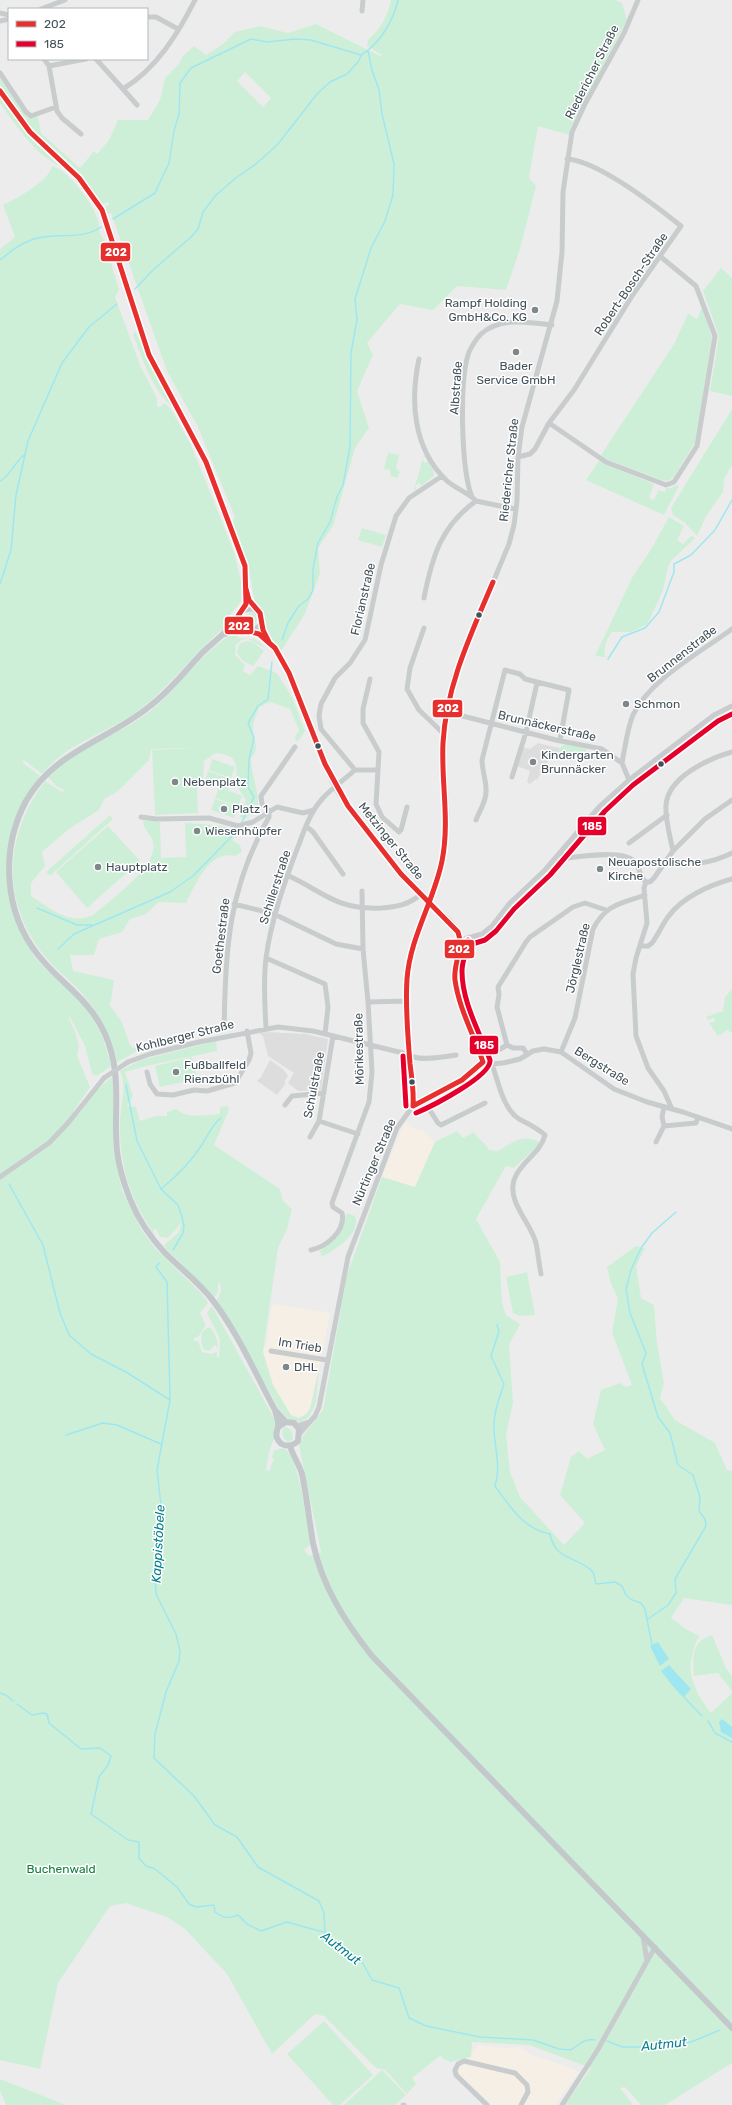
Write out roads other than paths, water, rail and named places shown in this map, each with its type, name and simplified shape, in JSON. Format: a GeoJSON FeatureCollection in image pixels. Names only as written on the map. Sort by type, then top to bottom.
{"type":"FeatureCollection","features":[{"type":"Feature","properties":{"kind":"main road"},"geometry":{"type":"LineString","coordinates":[[0,91],[30,132],[79,178],[102,210],[149,354],[206,462],[228,518],[245,566],[247,597],[245,608]]}},
{"type":"Feature","properties":{"kind":"main road"},"geometry":{"type":"LineString","coordinates":[[247,597],[253,608]]}},
{"type":"Feature","properties":{"kind":"main road"},"geometry":{"type":"LineString","coordinates":[[224,634],[242,630],[254,631],[261,625],[260,612],[253,608],[245,608],[239,613],[237,620],[224,634],[212,642],[180,678],[151,706],[131,720],[71,753],[42,778],[26,801],[18,820],[13,837],[9,867],[14,907],[29,942],[53,971],[80,996],[91,1010],[106,1038],[112,1055],[117,1082],[116,1136],[120,1166],[136,1213],[145,1228],[164,1252],[209,1296],[275,1410],[286,1422],[297,1426],[300,1433],[292,1445]]}},
{"type":"Feature","properties":{"kind":"main road"},"geometry":{"type":"LineString","coordinates":[[237,620],[242,630]]}},
{"type":"Feature","properties":{"kind":"main road"},"geometry":{"type":"LineString","coordinates":[[275,1410],[278,1427],[276,1434],[278,1440],[282,1444],[292,1445]]}},
{"type":"Feature","properties":{"kind":"main road"},"geometry":{"type":"LineString","coordinates":[[278,1427],[286,1422]]}},
{"type":"Feature","properties":{"kind":"main road"},"geometry":{"type":"LineString","coordinates":[[292,1445],[307,1500],[314,1544],[321,1569],[340,1612],[355,1634],[372,1656],[732,2028]]}},
{"type":"Feature","properties":{"kind":"street"},"geometry":{"type":"LineString","coordinates":[[44,8],[64,0]]}},
{"type":"Feature","properties":{"kind":"street"},"geometry":{"type":"LineString","coordinates":[[123,89],[153,66],[178,29],[195,0]]}},
{"type":"Feature","properties":{"kind":"street"},"geometry":{"type":"LineString","coordinates":[[362,0],[362,10]]}},
{"type":"Feature","properties":{"kind":"street","name":"Riedericher Straße"},"geometry":{"type":"LineString","coordinates":[[413,1106],[407,1001],[411,953],[430,905],[442,860],[447,814],[444,734],[454,676],[509,544],[514,525],[518,457],[522,427],[558,302],[561,275],[563,192],[572,132],[585,104],[630,19],[638,0]]}},
{"type":"Feature","properties":{"kind":"street"},"geometry":{"type":"LineString","coordinates":[[148,17],[156,17],[178,29]]}},
{"type":"Feature","properties":{"kind":"street"},"geometry":{"type":"LineString","coordinates":[[45,60],[48,66],[56,107],[61,117],[81,134]]}},
{"type":"Feature","properties":{"kind":"street"},"geometry":{"type":"LineString","coordinates":[[48,66],[81,60]]}},
{"type":"Feature","properties":{"kind":"street"},"geometry":{"type":"LineString","coordinates":[[97,60],[137,105]]}},
{"type":"Feature","properties":{"kind":"street"},"geometry":{"type":"LineString","coordinates":[[0,74],[26,112],[31,116],[56,107]]}},
{"type":"Feature","properties":{"kind":"street","name":"Robert-Bosch-Straße"},"geometry":{"type":"LineString","coordinates":[[518,457],[530,454],[549,423],[574,390],[632,296],[661,257],[681,226],[628,187],[582,162],[567,159]]}},
{"type":"Feature","properties":{"kind":"street"},"geometry":{"type":"LineString","coordinates":[[549,423],[606,462],[666,485],[674,482],[697,446],[715,336],[696,286],[661,257]]}},
{"type":"Feature","properties":{"kind":"street","name":"Albstraße"},"geometry":{"type":"LineString","coordinates":[[474,499],[464,454],[463,392],[470,351],[481,334],[497,325],[512,322],[552,325]]}},
{"type":"Feature","properties":{"kind":"street"},"geometry":{"type":"LineString","coordinates":[[419,359],[414,387],[414,407],[424,450],[442,476],[462,493],[474,499],[515,509]]}},
{"type":"Feature","properties":{"kind":"street","name":"Florianstraße"},"geometry":{"type":"LineString","coordinates":[[355,770],[321,729],[319,716],[321,704],[335,678],[350,663],[364,640],[381,565],[396,516],[409,498],[442,476]]}},
{"type":"Feature","properties":{"kind":"street"},"geometry":{"type":"LineString","coordinates":[[424,598],[438,543],[450,524],[474,499]]}},
{"type":"Feature","properties":{"kind":"street","name":"Metzinger Straße"},"geometry":{"type":"LineString","coordinates":[[261,625],[266,639]]}},
{"type":"Feature","properties":{"kind":"street"},"geometry":{"type":"LineString","coordinates":[[424,628],[410,668],[407,689],[419,710],[444,734]]}},
{"type":"Feature","properties":{"kind":"street","name":"Brunnenstraße"},"geometry":{"type":"LineString","coordinates":[[622,763],[633,716],[640,703],[675,670],[732,629]]}},
{"type":"Feature","properties":{"kind":"street","name":"Metzinger Straße"},"geometry":{"type":"LineString","coordinates":[[254,631],[266,639],[279,655],[288,671],[326,769],[335,788],[357,818],[420,895],[455,927],[460,940]]}},
{"type":"Feature","properties":{"kind":"street"},"geometry":{"type":"LineString","coordinates":[[476,820],[484,802],[487,789],[482,770],[482,760],[505,670],[520,674],[525,679],[537,683],[569,690],[560,740]]}},
{"type":"Feature","properties":{"kind":"street"},"geometry":{"type":"LineString","coordinates":[[370,679],[363,709],[363,723],[379,752],[376,804],[382,817],[399,832],[401,830],[407,807]]}},
{"type":"Feature","properties":{"kind":"street"},"geometry":{"type":"LineString","coordinates":[[512,776],[526,732],[537,683]]}},
{"type":"Feature","properties":{"kind":"street"},"geometry":{"type":"LineString","coordinates":[[484,1062],[466,1022],[456,982],[455,968],[461,950],[460,940],[487,930],[509,904],[545,870],[600,806],[628,780],[714,715],[732,706]]}},
{"type":"Feature","properties":{"kind":"street","name":"Brunnäckerstraße"},"geometry":{"type":"LineString","coordinates":[[447,712],[492,724],[602,749],[622,763]]}},
{"type":"Feature","properties":{"kind":"street"},"geometry":{"type":"LineString","coordinates":[[269,811],[262,804],[261,796],[295,747]]}},
{"type":"Feature","properties":{"kind":"street"},"geometry":{"type":"LineString","coordinates":[[673,851],[667,815],[667,798],[672,788],[679,779],[732,752]]}},
{"type":"Feature","properties":{"kind":"street"},"geometry":{"type":"LineString","coordinates":[[622,763],[628,780]]}},
{"type":"Feature","properties":{"kind":"street"},"geometry":{"type":"LineString","coordinates":[[335,788],[355,770],[377,770]]}},
{"type":"Feature","properties":{"kind":"street","name":"Schillerstraße"},"geometry":{"type":"LineString","coordinates":[[266,1028],[264,993],[266,958],[274,914],[306,826],[314,810],[323,798],[335,788]]}},
{"type":"Feature","properties":{"kind":"street"},"geometry":{"type":"LineString","coordinates":[[646,882],[650,882],[654,878],[673,851],[705,819],[732,800]]}},
{"type":"Feature","properties":{"kind":"street"},"geometry":{"type":"LineString","coordinates":[[142,817],[156,819],[209,818],[238,826],[253,822],[277,807],[303,813],[314,810]]}},
{"type":"Feature","properties":{"kind":"street","name":"Goethestraße"},"geometry":{"type":"LineString","coordinates":[[224,1027],[226,966],[234,904],[246,862],[269,817],[269,811]]}},
{"type":"Feature","properties":{"kind":"street"},"geometry":{"type":"LineString","coordinates":[[629,843],[667,815]]}},
{"type":"Feature","properties":{"kind":"street"},"geometry":{"type":"LineString","coordinates":[[306,826],[313,832],[343,874]]}},
{"type":"Feature","properties":{"kind":"street"},"geometry":{"type":"LineString","coordinates":[[561,852],[568,858],[582,855],[628,857],[636,863],[643,880],[646,882],[645,895],[647,923],[633,974],[636,1036],[648,1068],[664,1092],[672,1109]]}},
{"type":"Feature","properties":{"kind":"street"},"geometry":{"type":"LineString","coordinates":[[666,862],[684,865],[703,864],[732,853]]}},
{"type":"Feature","properties":{"kind":"street"},"geometry":{"type":"LineString","coordinates":[[287,875],[308,885],[329,899],[343,905],[362,909],[402,906],[420,895]]}},
{"type":"Feature","properties":{"kind":"street"},"geometry":{"type":"LineString","coordinates":[[640,946],[648,946],[652,943],[669,916],[685,901],[709,888],[732,879]]}},
{"type":"Feature","properties":{"kind":"street","name":"Mörikestraße"},"geometry":{"type":"LineString","coordinates":[[311,1250],[322,1248],[332,1239],[340,1226],[343,1218],[342,1213],[333,1206],[332,1203],[369,1102],[372,1072],[363,949],[362,891]]}},
{"type":"Feature","properties":{"kind":"street"},"geometry":{"type":"LineString","coordinates":[[527,1054],[523,1048],[507,1045],[496,1007],[498,987],[530,937],[573,906],[585,903],[606,910],[645,895]]}},
{"type":"Feature","properties":{"kind":"street"},"geometry":{"type":"LineString","coordinates":[[234,904],[274,914],[316,936],[336,944],[363,949]]}},
{"type":"Feature","properties":{"kind":"street","name":"Jörglestraße"},"geometry":{"type":"LineString","coordinates":[[561,1052],[575,1018],[593,929],[606,910]]}},
{"type":"Feature","properties":{"kind":"street"},"geometry":{"type":"LineString","coordinates":[[266,958],[325,984],[328,1007],[325,1034]]}},
{"type":"Feature","properties":{"kind":"street"},"geometry":{"type":"LineString","coordinates":[[368,1002],[407,1001]]}},
{"type":"Feature","properties":{"kind":"street","name":"Kohlberger Straße"},"geometry":{"type":"LineString","coordinates":[[0,1177],[49,1143],[104,1078],[128,1062],[150,1054],[247,1031],[266,1028],[290,1027],[325,1034],[410,1056],[430,1059],[456,1055]]}},
{"type":"Feature","properties":{"kind":"street","name":"Kohlberger Straße"},"geometry":{"type":"LineString","coordinates":[[147,1072],[150,1084],[157,1094],[172,1095],[194,1090],[207,1091],[234,1084],[238,1080],[249,1060],[251,1053],[247,1031]]}},
{"type":"Feature","properties":{"kind":"street","name":"Schulstraße"},"geometry":{"type":"LineString","coordinates":[[310,1137],[319,1120],[333,1036]]}},
{"type":"Feature","properties":{"kind":"street","name":"Nürtinger Straße"},"geometry":{"type":"LineString","coordinates":[[300,1433],[310,1422],[318,1407],[351,1247],[397,1128],[413,1106],[466,1078],[478,1070],[487,1057],[507,1045]]}},
{"type":"Feature","properties":{"kind":"street","name":"Bergstraße"},"geometry":{"type":"LineString","coordinates":[[484,1062],[492,1064],[520,1059],[527,1054],[544,1049],[561,1052],[614,1089],[647,1102],[732,1129]]}},
{"type":"Feature","properties":{"kind":"street"},"geometry":{"type":"LineString","coordinates":[[492,1064],[509,1110],[518,1118],[535,1126],[545,1135],[543,1144],[517,1173],[513,1182],[515,1197],[522,1216],[536,1243],[541,1274]]}},
{"type":"Feature","properties":{"kind":"street"},"geometry":{"type":"LineString","coordinates":[[285,1104],[292,1096],[324,1093]]}},
{"type":"Feature","properties":{"kind":"street"},"geometry":{"type":"LineString","coordinates":[[424,1101],[438,1123],[441,1125],[485,1103]]}},
{"type":"Feature","properties":{"kind":"street"},"geometry":{"type":"LineString","coordinates":[[656,1142],[664,1126],[662,1117],[664,1107]]}},
{"type":"Feature","properties":{"kind":"street"},"geometry":{"type":"LineString","coordinates":[[664,1126],[696,1123],[698,1117]]}},
{"type":"Feature","properties":{"kind":"street"},"geometry":{"type":"LineString","coordinates":[[319,1120],[358,1134]]}},
{"type":"Feature","properties":{"kind":"street","name":"Im Trieb"},"geometry":{"type":"LineString","coordinates":[[270,1351],[327,1360]]}},
{"type":"Feature","properties":{"kind":"street"},"geometry":{"type":"LineString","coordinates":[[297,1426],[310,1422]]}},
{"type":"Feature","properties":{"kind":"street"},"geometry":{"type":"LineString","coordinates":[[643,1935],[647,1961]]}},
{"type":"Feature","properties":{"kind":"street"},"geometry":{"type":"LineString","coordinates":[[562,2105],[598,2051],[655,1948]]}},
{"type":"Feature","properties":{"kind":"street"},"geometry":{"type":"LineString","coordinates":[[487,2105],[456,2075],[455,2070],[458,2064],[464,2061],[515,2073],[527,2085],[528,2092],[521,2105]]}},
{"type":"Feature","properties":{"kind":"water"},"geometry":{"type":"Polygon","coordinates":[[[658,1642],[669,1659],[660,1666],[650,1646],[658,1642]]]}},
{"type":"Feature","properties":{"kind":"water"},"geometry":{"type":"Polygon","coordinates":[[[669,1665],[691,1689],[684,1697],[661,1671],[669,1665]]]}},
{"type":"Feature","properties":{"kind":"water"},"geometry":{"type":"Polygon","coordinates":[[[722,1719],[732,1727],[732,1738],[721,1732],[719,1722],[722,1719]]]}},
{"type":"Feature","properties":{"kind":"waterway"},"geometry":{"type":"LineString","coordinates":[[113,219],[155,193],[169,163],[174,131],[179,114],[180,83],[191,68],[251,39],[267,42],[295,39],[311,40],[361,55],[374,45],[385,31],[393,16],[398,0]]}},
{"type":"Feature","properties":{"kind":"waterway"},"geometry":{"type":"LineString","coordinates":[[282,640],[288,623],[298,607],[308,599],[313,590],[313,569],[318,543],[330,522],[337,497],[343,485],[350,447],[351,353],[357,320],[355,299],[371,248],[385,221],[393,195],[394,164],[382,114],[379,90],[372,70],[368,51]]}},
{"type":"Feature","properties":{"kind":"waterway"},"geometry":{"type":"LineString","coordinates":[[135,289],[153,270],[198,229],[203,212],[216,195],[237,177],[256,164],[278,144],[317,94],[330,82],[347,74],[358,62],[362,54]]}},
{"type":"Feature","properties":{"kind":"waterway"},"geometry":{"type":"LineString","coordinates":[[0,260],[20,245],[34,239],[51,236],[85,234],[101,227]]}},
{"type":"Feature","properties":{"kind":"waterway"},"geometry":{"type":"LineString","coordinates":[[0,584],[11,550],[16,495],[28,441],[62,363],[89,327],[117,304]]}},
{"type":"Feature","properties":{"kind":"waterway"},"geometry":{"type":"LineString","coordinates":[[0,481],[7,476],[24,455]]}},
{"type":"Feature","properties":{"kind":"waterway"},"geometry":{"type":"LineString","coordinates":[[608,659],[622,637],[645,628],[659,612],[674,572],[674,564],[691,555],[715,530],[732,500]]}},
{"type":"Feature","properties":{"kind":"waterway"},"geometry":{"type":"LineString","coordinates":[[242,822],[254,797],[248,787],[249,760],[254,738],[248,723],[258,706],[268,699],[272,662]]}},
{"type":"Feature","properties":{"kind":"waterway"},"geometry":{"type":"LineString","coordinates":[[58,949],[74,934],[170,892],[193,876],[237,831]]}},
{"type":"Feature","properties":{"kind":"waterway"},"geometry":{"type":"LineString","coordinates":[[37,908],[77,925],[92,925]]}},
{"type":"Feature","properties":{"kind":"waterway","name":"Kappistöbele"},"geometry":{"type":"LineString","coordinates":[[126,1085],[137,1141],[161,1189],[178,1205],[182,1217],[184,1226],[183,1233],[173,1250]]}},
{"type":"Feature","properties":{"kind":"waterway","name":"Kappistöbele"},"geometry":{"type":"LineString","coordinates":[[161,1189],[189,1162],[199,1150],[213,1126],[221,1118]]}},
{"type":"Feature","properties":{"kind":"waterway"},"geometry":{"type":"LineString","coordinates":[[9,1184],[43,1245],[60,1313],[69,1335],[91,1354],[126,1372],[170,1400]]}},
{"type":"Feature","properties":{"kind":"waterway"},"geometry":{"type":"LineString","coordinates":[[648,1619],[668,1605],[676,1593],[675,1579],[706,1526],[705,1519],[699,1511],[700,1497],[693,1475],[678,1465],[670,1433],[658,1417],[642,1364],[646,1353],[630,1313],[626,1289],[631,1270],[641,1248],[652,1233],[676,1212]]}},
{"type":"Feature","properties":{"kind":"waterway","name":"Kappistöbele"},"geometry":{"type":"LineString","coordinates":[[159,1263],[156,1267],[167,1282],[170,1400],[157,1470],[162,1514],[154,1563],[156,1594],[176,1634],[180,1651],[179,1661],[166,1692],[155,1734],[154,1758],[194,1796],[215,1825],[237,1837],[258,1867],[319,1901],[324,1913],[325,1933]]}},
{"type":"Feature","properties":{"kind":"waterway"},"geometry":{"type":"LineString","coordinates":[[497,1325],[499,1331],[491,1356],[504,1384],[494,1418],[498,1465],[495,1486],[518,1516],[533,1527],[550,1534],[556,1549],[591,1570],[593,1572],[596,1584],[615,1582],[622,1586],[626,1595],[632,1600],[641,1603],[645,1609],[652,1645]]}},
{"type":"Feature","properties":{"kind":"waterway"},"geometry":{"type":"LineString","coordinates":[[66,1435],[103,1423],[117,1425],[161,1444]]}},
{"type":"Feature","properties":{"kind":"waterway","name":"Autmut"},"geometry":{"type":"LineString","coordinates":[[0,1693],[6,1695],[13,1701]]}},
{"type":"Feature","properties":{"kind":"waterway"},"geometry":{"type":"LineString","coordinates":[[684,1697],[702,1716]]}},
{"type":"Feature","properties":{"kind":"waterway","name":"Autmut"},"geometry":{"type":"LineString","coordinates":[[17,1704],[32,1715],[43,1713],[47,1714],[49,1723],[81,1749],[100,1748],[111,1756],[108,1765],[99,1777],[91,1814],[128,1840],[139,1842],[139,1858],[146,1866],[155,1869],[177,1887],[189,1904],[196,1907],[214,1905],[215,1912],[221,1916],[231,1917],[238,1915],[247,1924],[261,1931],[287,1922],[323,1932],[361,1960],[372,1980],[399,1988],[409,2018],[426,2026],[480,2037],[533,2040],[559,2049],[571,2050],[586,2041],[595,2040]]}},
{"type":"Feature","properties":{"kind":"waterway"},"geometry":{"type":"LineString","coordinates":[[708,1721],[715,1733],[732,1742]]}},
{"type":"Feature","properties":{"kind":"waterway","name":"Autmut"},"geometry":{"type":"LineString","coordinates":[[607,2041],[622,2047],[649,2047],[691,2042],[720,2030]]}},
{"type":"Feature","properties":{"kind":"place","name":"Rampf Holding GmbH&Co. KG"},"geometry":{"type":"Point","coordinates":[535,310]}},
{"type":"Feature","properties":{"kind":"place","name":"Bader Service GmbH"},"geometry":{"type":"Point","coordinates":[516,352]}},
{"type":"Feature","properties":{"kind":"place","name":"Schmon"},"geometry":{"type":"Point","coordinates":[626,704]}},
{"type":"Feature","properties":{"kind":"place","name":"Kindergarten Brunnäcker"},"geometry":{"type":"Point","coordinates":[533,762]}},
{"type":"Feature","properties":{"kind":"place","name":"Nebenplatz"},"geometry":{"type":"Point","coordinates":[175,782]}},
{"type":"Feature","properties":{"kind":"place","name":"Platz 1"},"geometry":{"type":"Point","coordinates":[224,809]}},
{"type":"Feature","properties":{"kind":"place","name":"Wiesenhüpfer"},"geometry":{"type":"Point","coordinates":[197,831]}},
{"type":"Feature","properties":{"kind":"place","name":"Hauptplatz"},"geometry":{"type":"Point","coordinates":[98,867]}},
{"type":"Feature","properties":{"kind":"place","name":"Neuapostolische Kirche"},"geometry":{"type":"Point","coordinates":[600,869]}},
{"type":"Feature","properties":{"kind":"place","name":"Fußballfeld Rienzbühl"},"geometry":{"type":"Point","coordinates":[176,1072]}},
{"type":"Feature","properties":{"kind":"place","name":"DHL"},"geometry":{"type":"Point","coordinates":[286,1367]}},
{"type":"Feature","properties":{"kind":"park label","name":"Buchenwald"},"geometry":{"type":"Point","coordinates":[61,1869]}}]}
